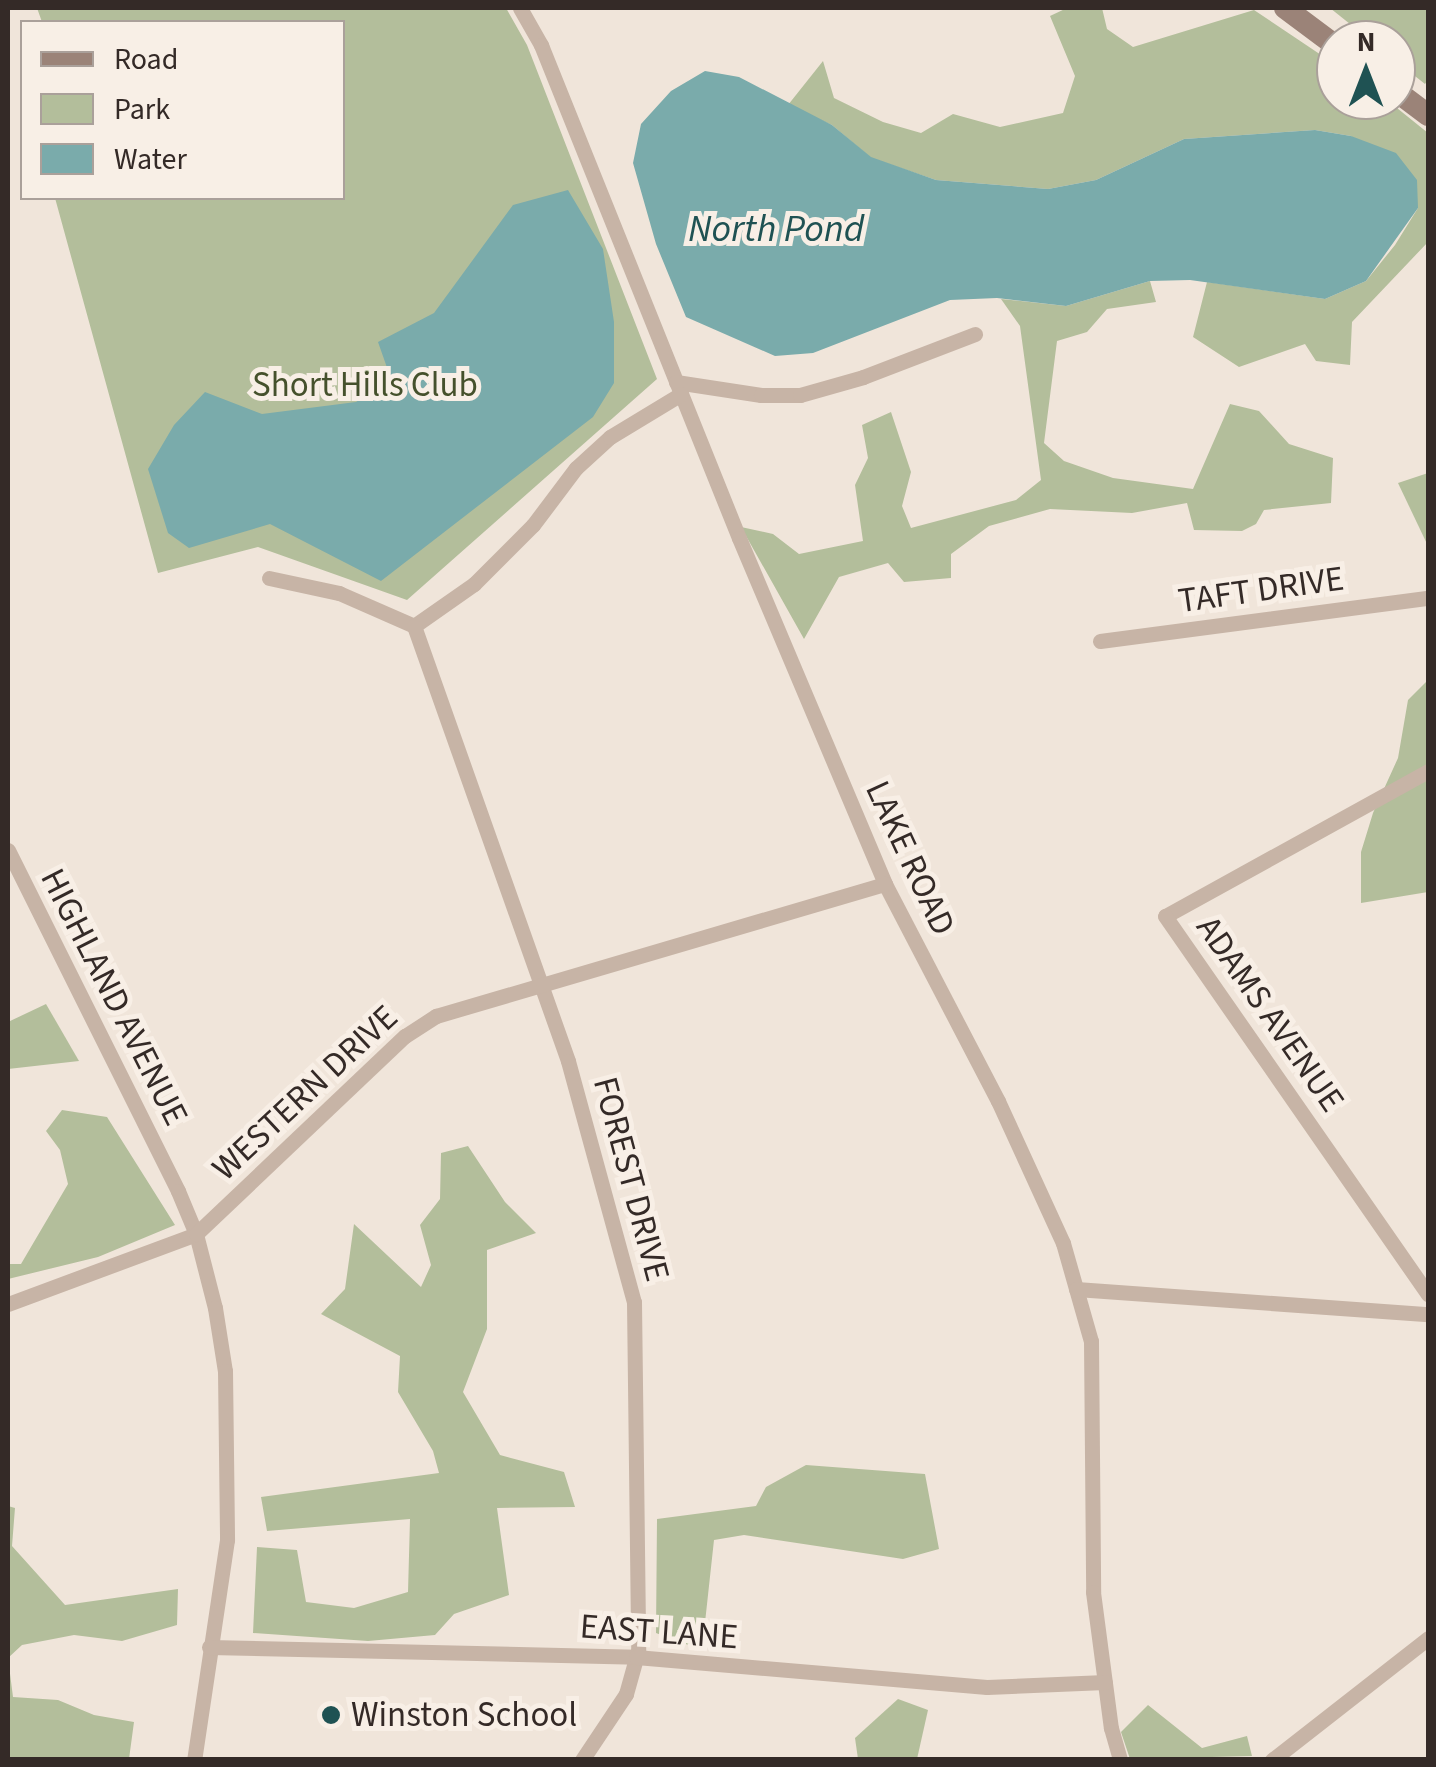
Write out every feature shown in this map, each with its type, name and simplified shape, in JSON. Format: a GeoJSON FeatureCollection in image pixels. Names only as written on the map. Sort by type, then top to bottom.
{"type":"FeatureCollection","features":[{"type":"Feature","properties":{"kind":"street","name":"LAKE ROAD"},"geometry":{"type":"LineString","coordinates":[[520,8],[541,45],[678,388],[885,884],[998,1100],[1063,1243],[1091,1341],[1093,1592],[1104,1682],[1120,1760]]}},
{"type":"Feature","properties":{"kind":"street"},"geometry":{"type":"LineString","coordinates":[[1286,8],[1316,31]]}},
{"type":"Feature","properties":{"kind":"street"},"geometry":{"type":"LineString","coordinates":[[269,578],[339,593],[414,626],[474,584],[599,447],[678,388],[800,394],[863,376],[975,334]]}},
{"type":"Feature","properties":{"kind":"street","name":"TAFT DRIVE"},"geometry":{"type":"LineString","coordinates":[[1100,642],[1428,598]]}},
{"type":"Feature","properties":{"kind":"street","name":"FOREST DRIVE"},"geometry":{"type":"LineString","coordinates":[[414,626],[542,984],[579,1098],[634,1302],[640,1582],[636,1656],[626,1694],[582,1760]]}},
{"type":"Feature","properties":{"kind":"street","name":"ADAMS AVENUE"},"geometry":{"type":"LineString","coordinates":[[1428,771],[1165,916],[1428,1295]]}},
{"type":"Feature","properties":{"kind":"street","name":"HIGHLAND AVENUE"},"geometry":{"type":"LineString","coordinates":[[8,850],[196,1234],[225,1371],[226,1540],[194,1760]]}},
{"type":"Feature","properties":{"kind":"street","name":"WESTERN DRIVE"},"geometry":{"type":"LineString","coordinates":[[8,1304],[196,1234],[405,1036],[436,1016],[885,884]]}},
{"type":"Feature","properties":{"kind":"street"},"geometry":{"type":"LineString","coordinates":[[1076,1289],[1428,1314]]}},
{"type":"Feature","properties":{"kind":"street"},"geometry":{"type":"LineString","coordinates":[[1272,1760],[1428,1638]]}},
{"type":"Feature","properties":{"kind":"street","name":"EAST LANE"},"geometry":{"type":"LineString","coordinates":[[208,1647],[636,1656],[882,1682],[987,1687],[1104,1682]]}},
{"type":"Feature","properties":{"kind":"green space","name":"Short Hills Club"},"geometry":{"type":"Polygon","coordinates":[[[37,8],[506,8],[527,45],[657,379],[407,600],[258,547],[158,573],[56,200],[345,200],[345,20],[41,20],[37,8]]]}},
{"type":"Feature","properties":{"kind":"green space"},"geometry":{"type":"Polygon","coordinates":[[[1067,8],[1102,8],[1107,29],[1133,47],[1254,10],[1316,52],[1316,120],[1412,120],[1428,133],[1428,242],[1352,322],[1350,365],[1316,361],[1305,344],[1239,367],[1193,337],[1207,282],[1325,299],[1366,281],[1395,245],[1418,208],[1351,136],[1315,130],[1184,139],[1096,180],[1048,189],[936,180],[871,158],[832,125],[788,105],[823,61],[834,98],[883,122],[921,133],[953,114],[1000,127],[1063,113],[1075,76],[1050,16],[1067,8]]]}},
{"type":"Feature","properties":{"kind":"green space"},"geometry":{"type":"Polygon","coordinates":[[[1330,8],[1428,8],[1425,84],[1416,77],[1416,20],[1345,20],[1330,8]]]}},
{"type":"Feature","properties":{"kind":"green space"},"geometry":{"type":"Polygon","coordinates":[[[1150,281],[1156,302],[1107,309],[1087,332],[1057,341],[1044,443],[1064,461],[1113,478],[1193,489],[1230,404],[1259,411],[1289,444],[1333,458],[1331,503],[1264,510],[1256,524],[1242,531],[1194,530],[1187,503],[1132,513],[1050,509],[989,526],[951,554],[951,578],[904,582],[888,563],[839,577],[804,639],[741,527],[773,534],[799,554],[863,541],[855,485],[868,458],[862,425],[891,412],[911,472],[902,506],[911,528],[1016,500],[1041,480],[1020,326],[1001,299],[1066,306],[1150,281]]]}},
{"type":"Feature","properties":{"kind":"green space"},"geometry":{"type":"Polygon","coordinates":[[[1428,473],[1428,546],[1398,483],[1428,473]]]}},
{"type":"Feature","properties":{"kind":"green space"},"geometry":{"type":"Polygon","coordinates":[[[1428,680],[1428,892],[1361,903],[1361,852],[1373,813],[1398,758],[1408,700],[1428,680]]]}},
{"type":"Feature","properties":{"kind":"green space"},"geometry":{"type":"Polygon","coordinates":[[[46,1004],[79,1061],[8,1069],[8,1022],[46,1004]]]}},
{"type":"Feature","properties":{"kind":"green space"},"geometry":{"type":"Polygon","coordinates":[[[62,1110],[107,1117],[175,1225],[98,1257],[8,1279],[8,1264],[21,1264],[68,1184],[60,1150],[46,1131],[62,1110]]]}},
{"type":"Feature","properties":{"kind":"green space"},"geometry":{"type":"Polygon","coordinates":[[[468,1146],[505,1202],[536,1233],[487,1250],[487,1329],[463,1392],[500,1455],[564,1472],[575,1507],[497,1508],[509,1595],[454,1614],[435,1635],[368,1641],[253,1633],[257,1547],[297,1550],[306,1602],[354,1608],[408,1592],[410,1519],[267,1531],[261,1497],[439,1473],[433,1451],[398,1392],[400,1356],[321,1314],[345,1289],[354,1224],[421,1287],[431,1265],[420,1225],[440,1199],[441,1153],[468,1146]]]}},
{"type":"Feature","properties":{"kind":"green space"},"geometry":{"type":"Polygon","coordinates":[[[806,1465],[925,1474],[939,1549],[903,1559],[744,1535],[714,1540],[702,1650],[656,1633],[657,1519],[756,1506],[766,1487],[806,1465]]]}},
{"type":"Feature","properties":{"kind":"green space"},"geometry":{"type":"Polygon","coordinates":[[[8,1506],[15,1508],[12,1546],[65,1605],[178,1589],[177,1625],[122,1641],[74,1635],[22,1645],[8,1658],[8,1506]]]}},
{"type":"Feature","properties":{"kind":"green space"},"geometry":{"type":"Polygon","coordinates":[[[8,1658],[13,1697],[58,1700],[94,1715],[134,1722],[129,1759],[8,1759],[8,1658]]]}},
{"type":"Feature","properties":{"kind":"green space"},"geometry":{"type":"Polygon","coordinates":[[[898,1699],[928,1710],[917,1759],[858,1759],[855,1738],[898,1699]]]}},
{"type":"Feature","properties":{"kind":"green space"},"geometry":{"type":"Polygon","coordinates":[[[1148,1705],[1202,1748],[1247,1736],[1252,1756],[1130,1759],[1121,1732],[1148,1705]]]}},
{"type":"Feature","properties":{"kind":"water","name":"North Pond"},"geometry":{"type":"Polygon","coordinates":[[[705,71],[739,77],[832,125],[871,157],[936,180],[1048,189],[1096,180],[1184,139],[1315,130],[1351,136],[1396,153],[1417,180],[1418,208],[1366,281],[1325,299],[1190,280],[1150,281],[1066,306],[997,298],[950,300],[813,353],[775,356],[686,317],[656,244],[633,163],[641,124],[671,91],[705,71]]]}},
{"type":"Feature","properties":{"kind":"water"},"geometry":{"type":"Polygon","coordinates":[[[568,190],[603,249],[614,322],[614,383],[593,417],[381,581],[270,524],[189,548],[168,533],[148,469],[174,425],[205,392],[262,414],[356,402],[391,379],[378,342],[434,313],[513,205],[568,190]]]}},
{"type":"Feature","properties":{"kind":"place","name":"Winston School"},"geometry":{"type":"Point","coordinates":[331,1715]}}]}
